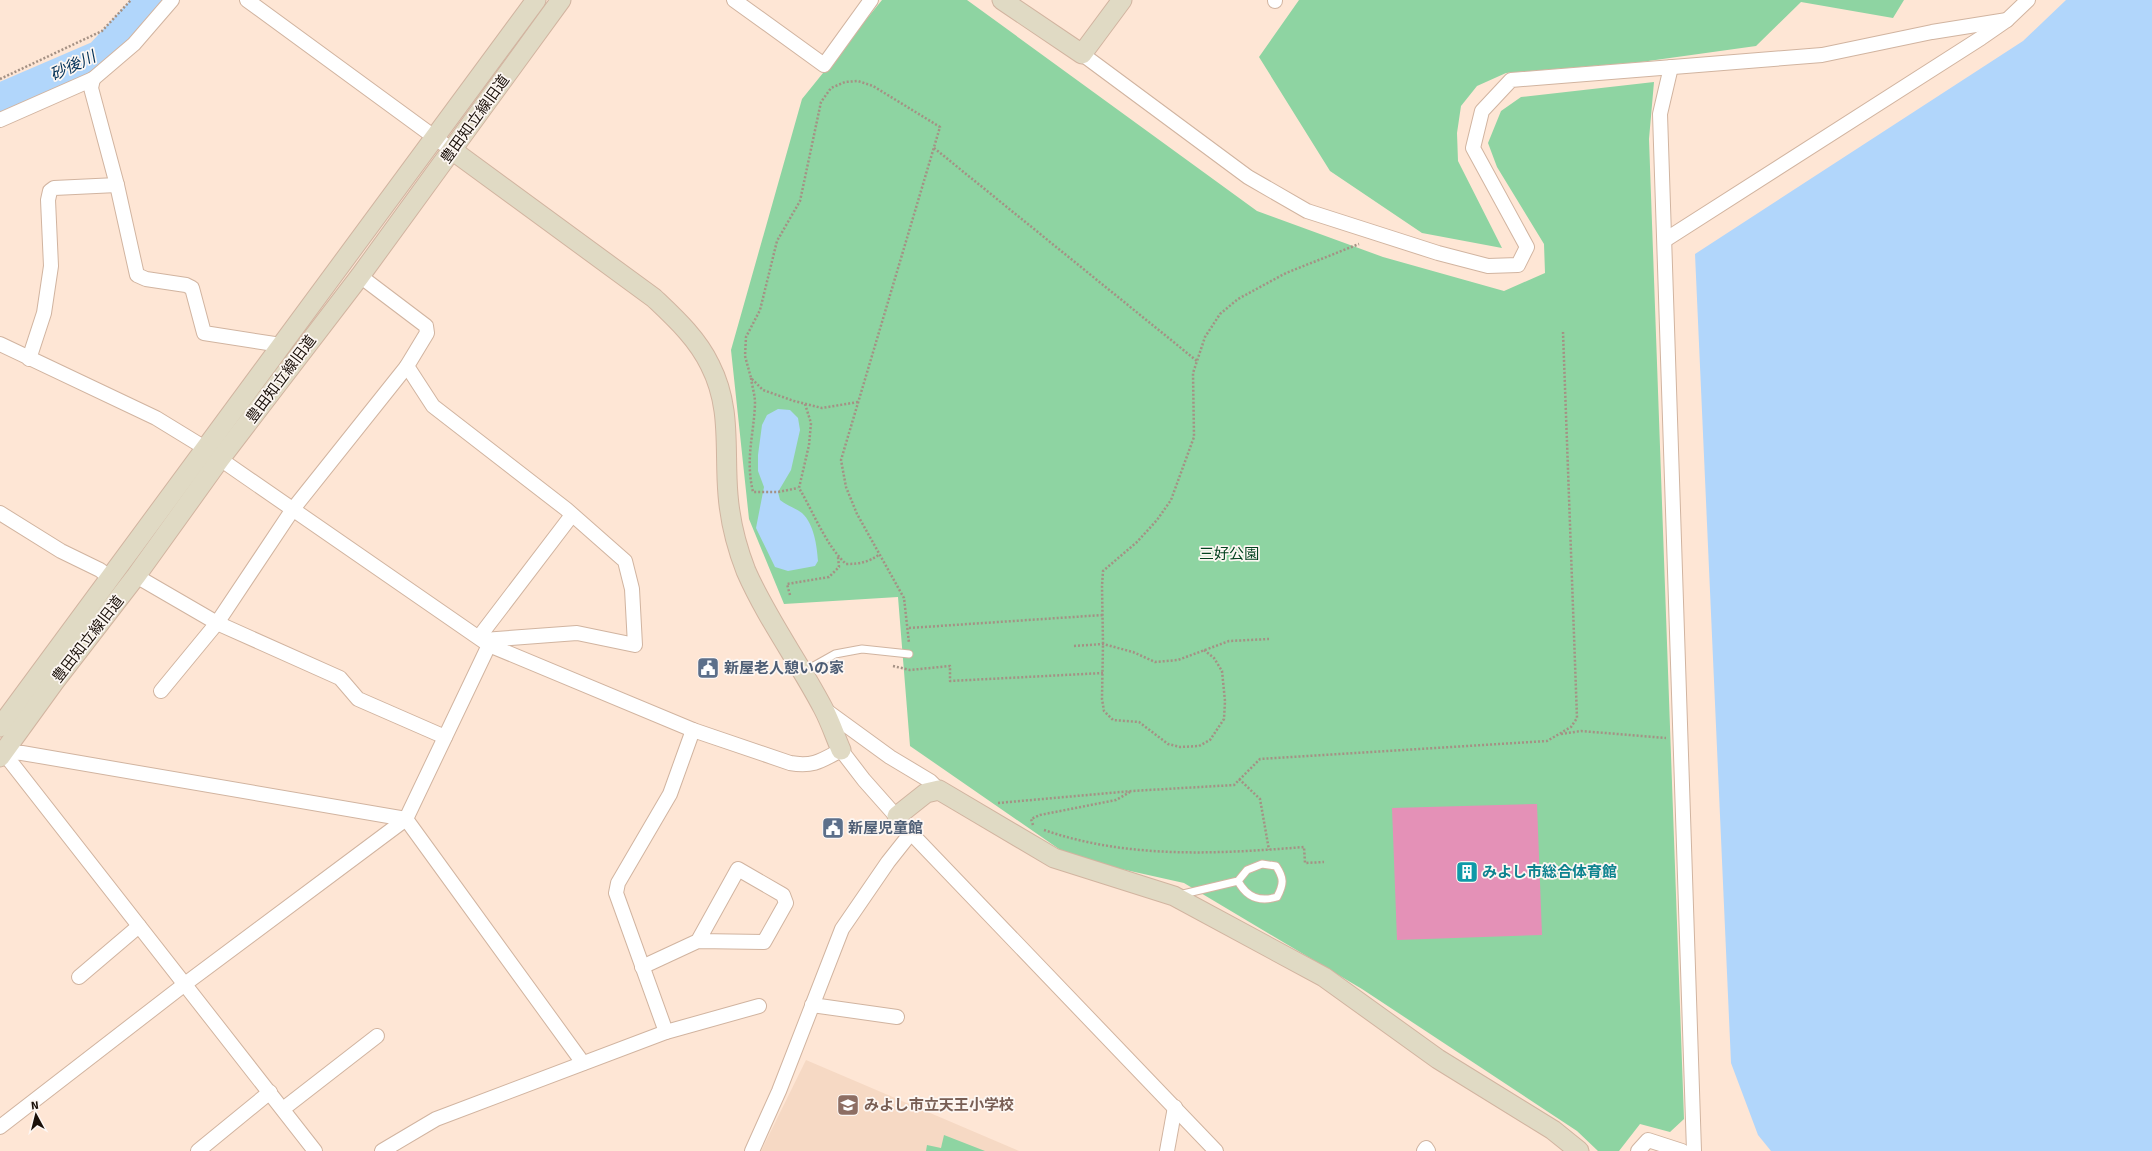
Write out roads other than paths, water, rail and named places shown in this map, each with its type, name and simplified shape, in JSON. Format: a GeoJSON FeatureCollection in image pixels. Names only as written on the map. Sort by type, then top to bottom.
{"type":"FeatureCollection","features":[{"type":"Feature","properties":{"kind":"street"},"geometry":{"type":"LineString","coordinates":[[0,120],[92,80],[134,44],[172,0]]}},
{"type":"Feature","properties":{"kind":"street"},"geometry":{"type":"LineString","coordinates":[[247,0],[654,298],[679,322],[699,347],[715,377],[724,405],[727,430],[728,495],[731,518],[746,570],[824,709],[841,750],[864,780],[911,833],[1216,1151]]}},
{"type":"Feature","properties":{"kind":"street","name":"豊田知立線旧道"},"geometry":{"type":"LineString","coordinates":[[1,752],[136,576],[281,345],[536,0]]}},
{"type":"Feature","properties":{"kind":"street","name":"豊田知立線旧道"},"geometry":{"type":"LineString","coordinates":[[0,727],[110,578],[360,276],[561,0]]}},
{"type":"Feature","properties":{"kind":"street"},"geometry":{"type":"LineString","coordinates":[[734,0],[824,65],[871,0]]}},
{"type":"Feature","properties":{"kind":"street"},"geometry":{"type":"LineString","coordinates":[[1002,0],[1082,54],[1248,177],[1307,211],[1438,253],[1488,266],[1518,265],[1527,247],[1473,148],[1482,111],[1511,80],[1822,55],[1932,32],[2007,20]]}},
{"type":"Feature","properties":{"kind":"street"},"geometry":{"type":"LineString","coordinates":[[1082,54],[1122,0]]}},
{"type":"Feature","properties":{"kind":"street"},"geometry":{"type":"LineString","coordinates":[[1665,240],[2007,20],[2028,0]]}},
{"type":"Feature","properties":{"kind":"street"},"geometry":{"type":"LineString","coordinates":[[1671,67],[1660,114],[1694,1151]]}},
{"type":"Feature","properties":{"kind":"street"},"geometry":{"type":"LineString","coordinates":[[92,80],[91,88],[117,185],[137,275],[146,279],[186,285],[192,288],[204,333],[281,345]]}},
{"type":"Feature","properties":{"kind":"street"},"geometry":{"type":"LineString","coordinates":[[30,359],[44,313],[50,266],[48,200],[50,191],[54,188],[117,185]]}},
{"type":"Feature","properties":{"kind":"street"},"geometry":{"type":"LineString","coordinates":[[161,692],[217,623],[293,509],[408,366],[427,333],[426,326],[360,276]]}},
{"type":"Feature","properties":{"kind":"street"},"geometry":{"type":"LineString","coordinates":[[0,344],[156,418],[212,453],[484,641],[693,730],[790,763],[804,766],[818,763],[841,750]]}},
{"type":"Feature","properties":{"kind":"street"},"geometry":{"type":"LineString","coordinates":[[408,366],[433,406],[572,515],[625,561],[632,588],[635,645],[577,633],[484,641]]}},
{"type":"Feature","properties":{"kind":"street"},"geometry":{"type":"LineString","coordinates":[[0,513],[61,551],[100,570],[110,578]]}},
{"type":"Feature","properties":{"kind":"street"},"geometry":{"type":"LineString","coordinates":[[0,1126],[185,984],[406,819],[445,737],[484,641],[572,515]]}},
{"type":"Feature","properties":{"kind":"street"},"geometry":{"type":"LineString","coordinates":[[136,576],[217,623],[340,678],[358,699],[445,737]]}},
{"type":"Feature","properties":{"kind":"street"},"geometry":{"type":"LineString","coordinates":[[824,709],[890,757],[930,781],[939,790],[1054,858],[1174,896],[1324,977],[1438,1059],[1553,1130],[1578,1151]]}},
{"type":"Feature","properties":{"kind":"street"},"geometry":{"type":"LineString","coordinates":[[666,1032],[616,893],[618,883],[670,794],[693,730]]}},
{"type":"Feature","properties":{"kind":"street"},"geometry":{"type":"LineString","coordinates":[[1,752],[22,753],[406,819],[583,1063]]}},
{"type":"Feature","properties":{"kind":"street"},"geometry":{"type":"LineString","coordinates":[[1,752],[315,1151]]}},
{"type":"Feature","properties":{"kind":"street"},"geometry":{"type":"LineString","coordinates":[[897,816],[926,793],[939,790]]}},
{"type":"Feature","properties":{"kind":"street"},"geometry":{"type":"LineString","coordinates":[[752,1151],[779,1091],[842,929],[888,862],[911,833]]}},
{"type":"Feature","properties":{"kind":"street"},"geometry":{"type":"LineString","coordinates":[[642,967],[698,941],[764,942],[786,903],[783,894],[738,869],[698,941]]}},
{"type":"Feature","properties":{"kind":"street"},"geometry":{"type":"LineString","coordinates":[[79,977],[139,926]]}},
{"type":"Feature","properties":{"kind":"street"},"geometry":{"type":"LineString","coordinates":[[812,1005],[897,1017]]}},
{"type":"Feature","properties":{"kind":"street"},"geometry":{"type":"LineString","coordinates":[[382,1151],[436,1119],[666,1032],[759,1006]]}},
{"type":"Feature","properties":{"kind":"street"},"geometry":{"type":"LineString","coordinates":[[283,1110],[377,1036]]}},
{"type":"Feature","properties":{"kind":"street"},"geometry":{"type":"LineString","coordinates":[[198,1151],[270,1092]]}},
{"type":"Feature","properties":{"kind":"street"},"geometry":{"type":"LineString","coordinates":[[1167,1151],[1175,1107]]}},
{"type":"Feature","properties":{"kind":"street"},"geometry":{"type":"LineString","coordinates":[[1638,1151],[1648,1140],[1682,1151]]}},
{"type":"Feature","properties":{"kind":"street"},"geometry":{"type":"LineString","coordinates":[[1424,1151],[1426,1148],[1428,1151]]}},
{"type":"Feature","properties":{"kind":"lane"},"geometry":{"type":"LineString","coordinates":[[803,672],[835,654],[862,649],[909,654]]}},
{"type":"Feature","properties":{"kind":"lane"},"geometry":{"type":"LineString","coordinates":[[1174,896],[1238,881],[1247,870],[1262,864],[1276,866],[1283,876],[1283,886],[1277,897],[1266,900],[1255,898],[1245,891],[1238,881]]}},
{"type":"Feature","properties":{"kind":"water"},"geometry":{"type":"Polygon","coordinates":[[[2066,0],[2152,0],[2152,1151],[1771,1151],[1758,1135],[1731,1063],[1695,254],[2023,41],[2066,0]]]}},
{"type":"Feature","properties":{"kind":"water"},"geometry":{"type":"Polygon","coordinates":[[[778,409],[790,410],[798,418],[800,430],[791,470],[778,492],[780,500],[802,513],[806,518],[814,536],[818,561],[815,566],[788,571],[775,567],[756,528],[764,487],[758,471],[758,455],[762,425],[767,415],[778,409]]]}},
{"type":"Feature","properties":{"kind":"waterway","name":"砂後川"},"geometry":{"type":"LineString","coordinates":[[0,98],[100,55],[151,0]]}},
{"type":"Feature","properties":{"kind":"place","name":"新屋老人憩いの家"},"geometry":{"type":"Point","coordinates":[708,668]}},
{"type":"Feature","properties":{"kind":"place","name":"新屋児童館"},"geometry":{"type":"Point","coordinates":[833,828]}},
{"type":"Feature","properties":{"kind":"place","name":"みよし市総合体育館"},"geometry":{"type":"Point","coordinates":[1467,872]}},
{"type":"Feature","properties":{"kind":"place","name":"みよし市立天王小学校"},"geometry":{"type":"Point","coordinates":[848,1105]}},
{"type":"Feature","properties":{"kind":"park label","name":"三好公園"},"geometry":{"type":"Point","coordinates":[1229,554]}}]}
